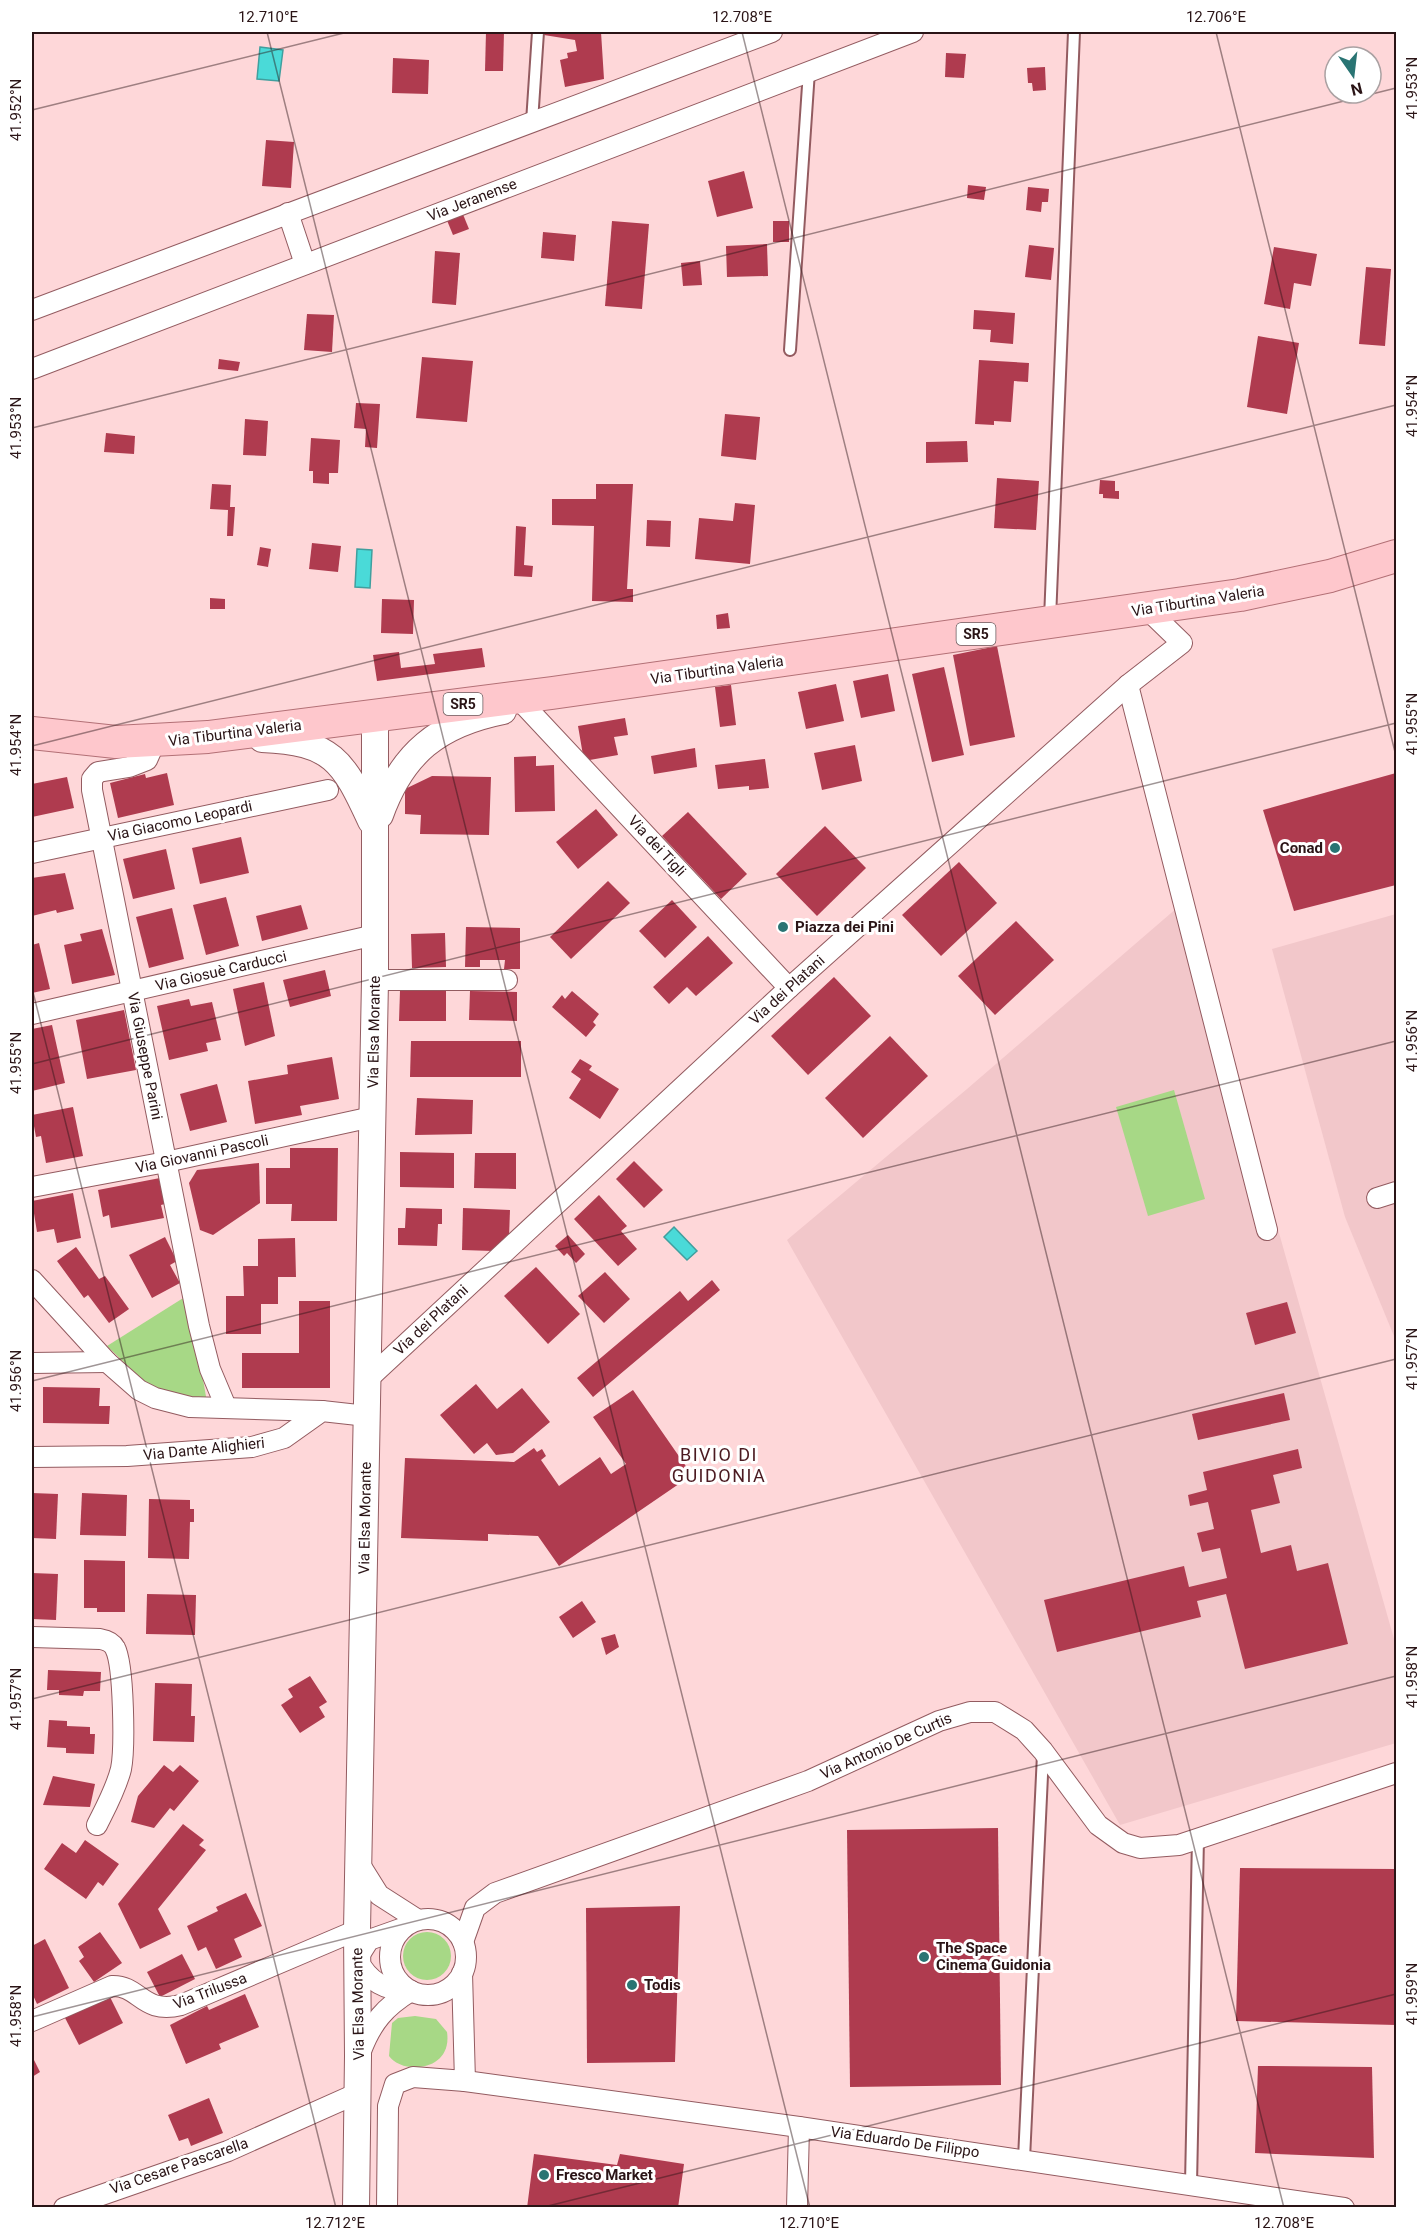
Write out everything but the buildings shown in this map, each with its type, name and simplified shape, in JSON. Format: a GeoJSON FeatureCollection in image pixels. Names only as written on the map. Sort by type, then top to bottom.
{"type":"FeatureCollection","features":[{"type":"Feature","properties":{"kind":"main road","name":"Via Tiburtina Valeria"},"geometry":{"type":"LineString","coordinates":[[32,734],[100,742],[151,742],[208,737],[375,714],[538,699],[1148,610],[1307,582],[1396,556]]}},
{"type":"Feature","properties":{"kind":"street"},"geometry":{"type":"LineString","coordinates":[[32,310],[772,32]]}},
{"type":"Feature","properties":{"kind":"street","name":"Via Jeranense"},"geometry":{"type":"LineString","coordinates":[[32,369],[913,32]]}},
{"type":"Feature","properties":{"kind":"street"},"geometry":{"type":"LineString","coordinates":[[288,213],[305,264]]}},
{"type":"Feature","properties":{"kind":"street","name":"Via dei Platani"},"geometry":{"type":"LineString","coordinates":[[367,1380],[789,988],[1128,685],[1182,643],[1148,610]]}},
{"type":"Feature","properties":{"kind":"street"},"geometry":{"type":"LineString","coordinates":[[1128,685],[1267,1230]]}},
{"type":"Feature","properties":{"kind":"street","name":"Via Elsa Morante"},"geometry":{"type":"LineString","coordinates":[[375,829],[396,777],[421,748],[462,722],[538,699]]}},
{"type":"Feature","properties":{"kind":"street","name":"Via dei Tigli"},"geometry":{"type":"LineString","coordinates":[[538,699],[789,988]]}},
{"type":"Feature","properties":{"kind":"street","name":"Via Elsa Morante"},"geometry":{"type":"LineString","coordinates":[[356,2208],[357,1930],[375,980],[375,714]]}},
{"type":"Feature","properties":{"kind":"street","name":"Via Elsa Morante"},"geometry":{"type":"LineString","coordinates":[[208,737],[286,740],[320,750],[336,761],[346,773],[375,829]]}},
{"type":"Feature","properties":{"kind":"street","name":"Via Giuseppe Parini"},"geometry":{"type":"LineString","coordinates":[[151,742],[151,751],[147,760],[129,767],[104,770],[92,779],[92,790],[199,1326],[213,1378],[226,1407]]}},
{"type":"Feature","properties":{"kind":"street","name":"Via Giacomo Leopardi"},"geometry":{"type":"LineString","coordinates":[[32,853],[328,790]]}},
{"type":"Feature","properties":{"kind":"street","name":"Via Giosuè Carducci"},"geometry":{"type":"LineString","coordinates":[[32,1014],[375,935]]}},
{"type":"Feature","properties":{"kind":"street"},"geometry":{"type":"LineString","coordinates":[[375,980],[507,980]]}},
{"type":"Feature","properties":{"kind":"street","name":"Via Giovanni Pascoli"},"geometry":{"type":"LineString","coordinates":[[32,1187],[166,1162],[372,1117]]}},
{"type":"Feature","properties":{"kind":"street"},"geometry":{"type":"LineString","coordinates":[[1377,1198],[1396,1192]]}},
{"type":"Feature","properties":{"kind":"street"},"geometry":{"type":"LineString","coordinates":[[32,1280],[107,1362],[139,1390],[155,1398],[180,1406],[322,1411],[367,1416]]}},
{"type":"Feature","properties":{"kind":"street"},"geometry":{"type":"LineString","coordinates":[[32,1363],[107,1362]]}},
{"type":"Feature","properties":{"kind":"street","name":"Via Dante Alighieri"},"geometry":{"type":"LineString","coordinates":[[32,1457],[127,1456],[252,1447],[284,1438],[322,1411]]}},
{"type":"Feature","properties":{"kind":"street"},"geometry":{"type":"LineString","coordinates":[[32,1637],[100,1639],[107,1641],[116,1650],[120,1667],[122,1758],[117,1782],[97,1825]]}},
{"type":"Feature","properties":{"kind":"street","name":"Via Antonio De Curtis"},"geometry":{"type":"LineString","coordinates":[[463,1942],[475,1908],[495,1893],[808,1781],[950,1717],[970,1712],[995,1712],[1024,1730],[1043,1751],[1098,1825],[1123,1843],[1140,1848],[1162,1847],[1198,1839],[1396,1773]]}},
{"type":"Feature","properties":{"kind":"street"},"geometry":{"type":"LineString","coordinates":[[359,1863],[380,1895],[410,1924]]}},
{"type":"Feature","properties":{"kind":"street"},"geometry":{"type":"LineString","coordinates":[[419,1993],[380,1986],[369,1976],[357,1959],[369,1940],[410,1924],[440,1920],[449,1925],[463,1942],[466,1952],[462,1973],[465,2081]]}},
{"type":"Feature","properties":{"kind":"street"},"geometry":{"type":"LineString","coordinates":[[410,1924],[392,1943],[389,1961],[397,1979],[419,1993],[447,2004],[464,2022]]}},
{"type":"Feature","properties":{"kind":"street","name":"Via Trilussa"},"geometry":{"type":"LineString","coordinates":[[32,2021],[112,1986],[125,1988],[154,2007],[181,2006],[357,1930]]}},
{"type":"Feature","properties":{"kind":"street"},"geometry":{"type":"LineString","coordinates":[[358,2056],[377,2017],[386,2008],[419,1993],[448,1989],[462,1973]]}},
{"type":"Feature","properties":{"kind":"street","name":"Via Eduardo De Filippo"},"geometry":{"type":"LineString","coordinates":[[387,2208],[389,2098],[394,2084],[413,2077],[465,2081],[799,2127],[1344,2208]]}},
{"type":"Feature","properties":{"kind":"street","name":"Via Cesare Pascarella"},"geometry":{"type":"LineString","coordinates":[[64,2208],[104,2192],[219,2154],[358,2093]]}},
{"type":"Feature","properties":{"kind":"street"},"geometry":{"type":"LineString","coordinates":[[797,2208],[799,2127]]}},
{"type":"Feature","properties":{"kind":"lane"},"geometry":{"type":"LineString","coordinates":[[532,122],[538,32]]}},
{"type":"Feature","properties":{"kind":"lane"},"geometry":{"type":"LineString","coordinates":[[1050,624],[1074,32]]}},
{"type":"Feature","properties":{"kind":"lane"},"geometry":{"type":"LineString","coordinates":[[790,350],[809,71]]}},
{"type":"Feature","properties":{"kind":"lane"},"geometry":{"type":"LineString","coordinates":[[1024,2159],[1043,1751]]}},
{"type":"Feature","properties":{"kind":"lane"},"geometry":{"type":"LineString","coordinates":[[1191,2184],[1198,1839]]}},
{"type":"Feature","properties":{"kind":"shaded area"},"geometry":{"type":"Polygon","coordinates":[[[1185,901],[1396,1646],[1396,1743],[1120,1825],[787,1240],[1185,901]]]}},
{"type":"Feature","properties":{"kind":"shaded area"},"geometry":{"type":"Polygon","coordinates":[[[1396,914],[1396,1341],[1345,1217],[1272,949],[1396,914]]]}},
{"type":"Feature","properties":{"kind":"green space"},"geometry":{"type":"Polygon","coordinates":[[[1174,1090],[1205,1199],[1148,1216],[1116,1107],[1174,1090]]]}},
{"type":"Feature","properties":{"kind":"green space"},"geometry":{"type":"Polygon","coordinates":[[[188,1295],[207,1402],[152,1389],[107,1346],[188,1295]]]}},
{"type":"Feature","properties":{"kind":"green space"},"geometry":{"type":"Polygon","coordinates":[[[422,1932],[432,1932],[447,1942],[451,1956],[450,1965],[441,1976],[432,1980],[422,1980],[407,1970],[403,1961],[403,1951],[413,1936],[422,1932]]]}},
{"type":"Feature","properties":{"kind":"green space"},"geometry":{"type":"Polygon","coordinates":[[[415,2016],[436,2019],[447,2032],[447,2045],[435,2062],[425,2066],[404,2066],[389,2056],[392,2023],[398,2018],[415,2016]]]}},
{"type":"Feature","properties":{"kind":"water"},"geometry":{"type":"Polygon","coordinates":[[[260,47],[283,50],[279,81],[257,79],[260,47]]]}},
{"type":"Feature","properties":{"kind":"water"},"geometry":{"type":"Polygon","coordinates":[[[357,549],[372,550],[370,588],[355,587],[357,549]]]}},
{"type":"Feature","properties":{"kind":"water"},"geometry":{"type":"Polygon","coordinates":[[[674,1227],[697,1251],[687,1260],[664,1237],[674,1227]]]}},
{"type":"Feature","properties":{"kind":"place","name":"Conad"},"geometry":{"type":"Point","coordinates":[1335,848]}},
{"type":"Feature","properties":{"kind":"place","name":"Piazza dei Pini"},"geometry":{"type":"Point","coordinates":[783,927]}},
{"type":"Feature","properties":{"kind":"place","name":"The Space Cinema Guidonia"},"geometry":{"type":"Point","coordinates":[924,1957]}},
{"type":"Feature","properties":{"kind":"place","name":"Todis"},"geometry":{"type":"Point","coordinates":[632,1985]}},
{"type":"Feature","properties":{"kind":"place","name":"Fresco Market"},"geometry":{"type":"Point","coordinates":[544,2175]}},
{"type":"Feature","properties":{"kind":"district","name":"BIVIO DI GUIDONIA"},"geometry":{"type":"Point","coordinates":[719,1464]}}]}
